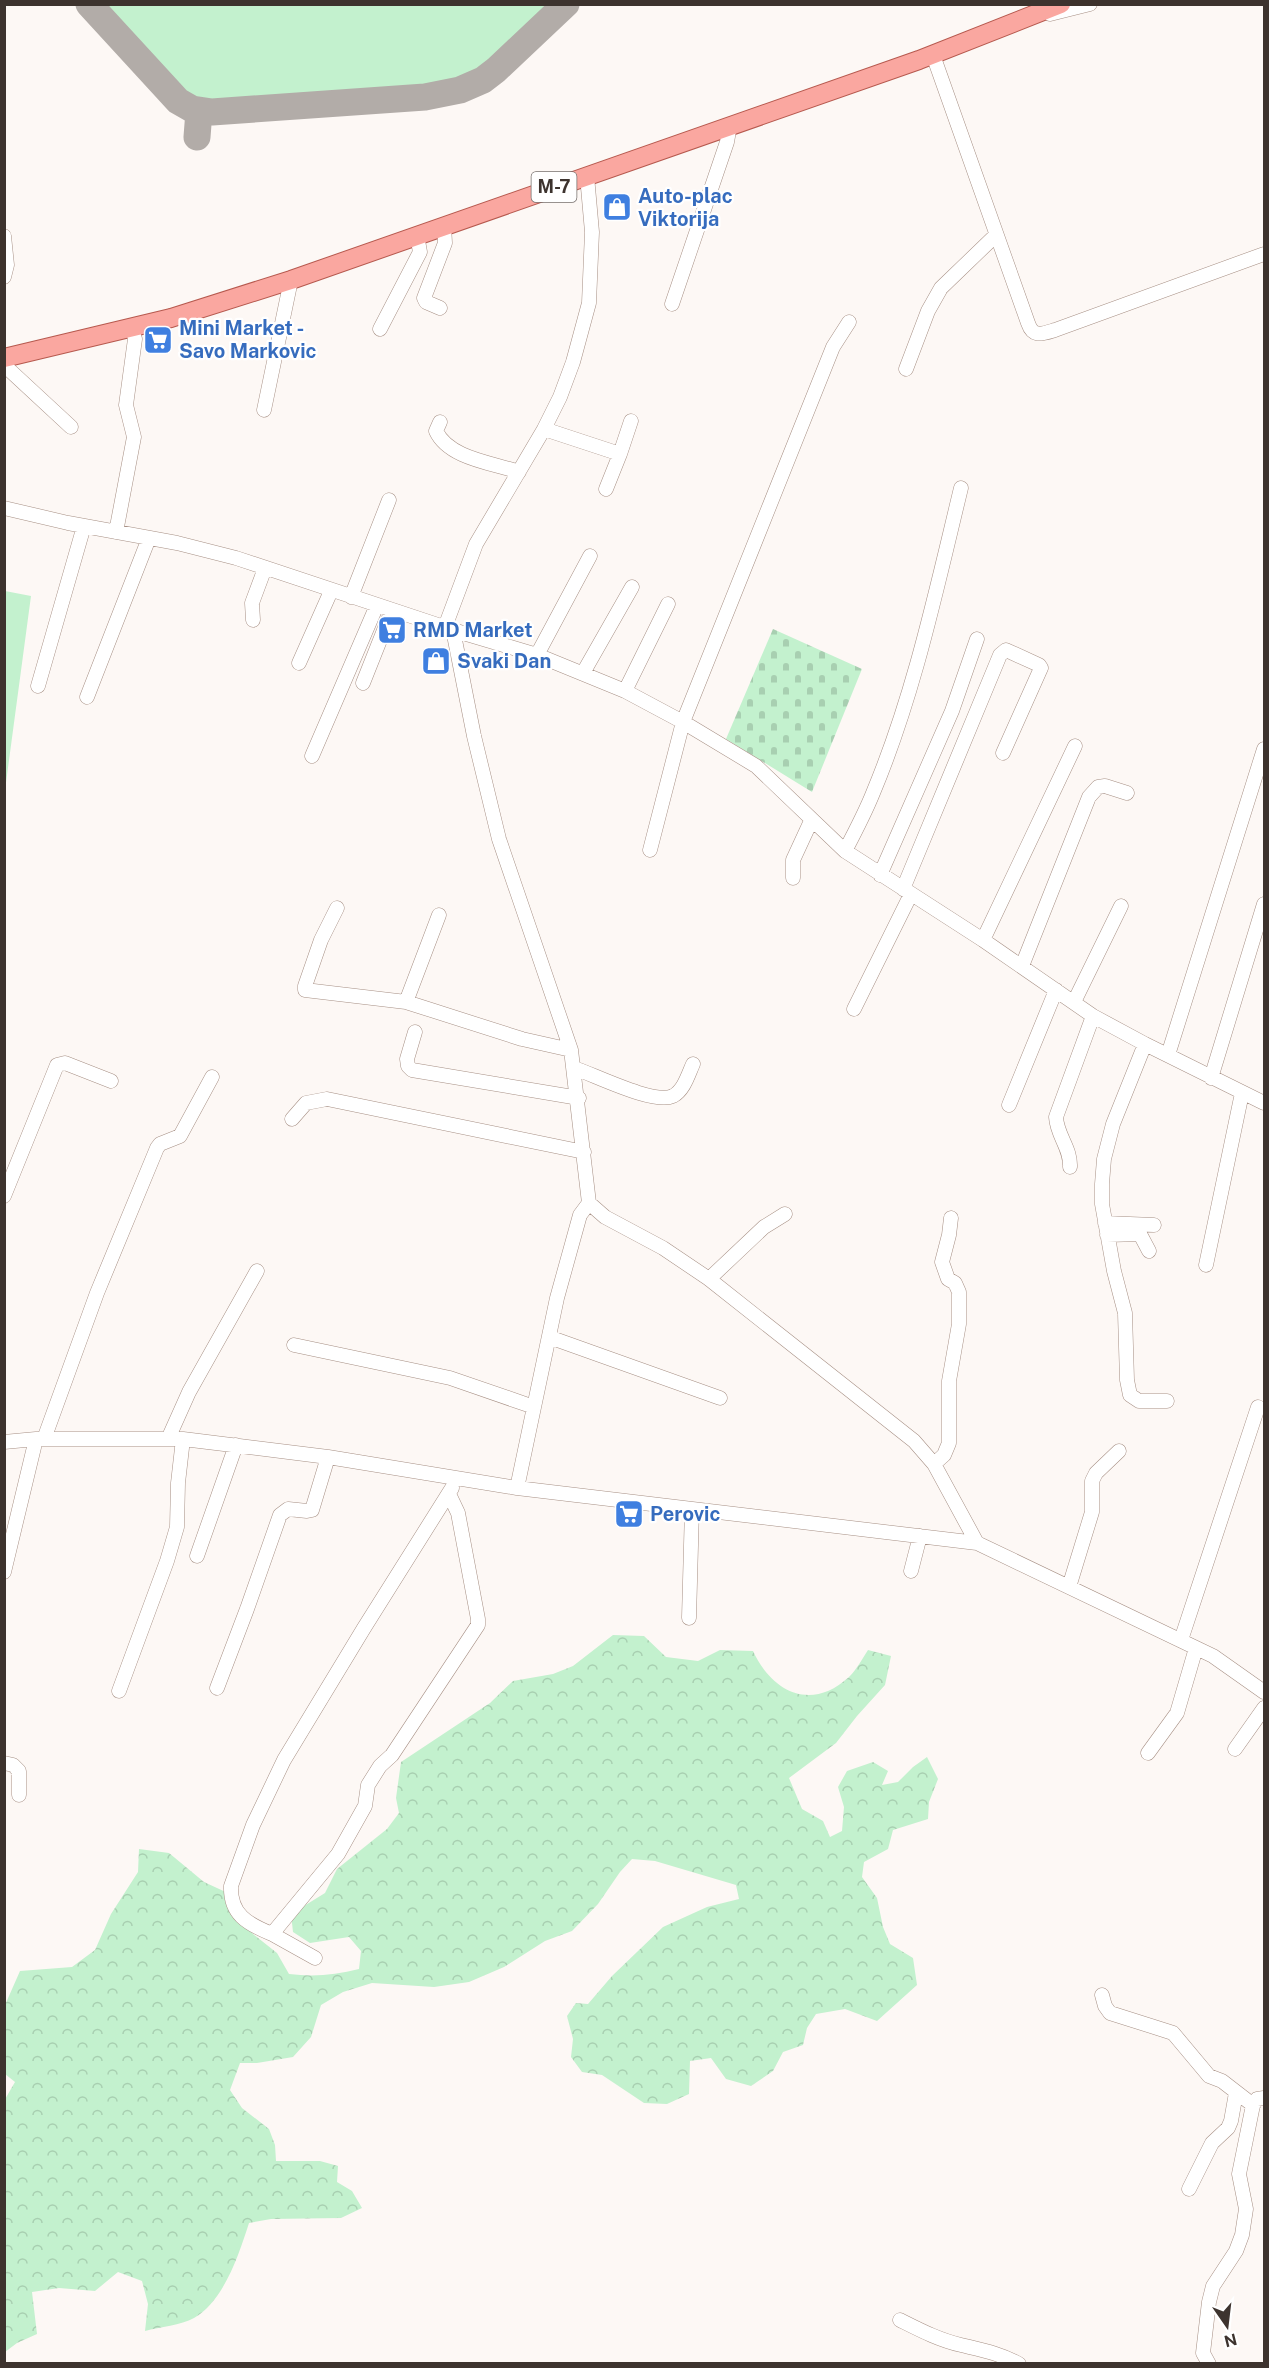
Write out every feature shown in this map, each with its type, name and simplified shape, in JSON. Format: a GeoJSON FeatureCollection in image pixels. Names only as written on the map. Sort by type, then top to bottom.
{"type":"FeatureCollection","features":[{"type":"Feature","properties":{"kind":"main road","name":"M-7"},"geometry":{"type":"LineString","coordinates":[[4,358],[132,328],[291,280],[933,55],[1061,4]]}},
{"type":"Feature","properties":{"kind":"street"},"geometry":{"type":"LineString","coordinates":[[1030,18],[1090,4]]}},
{"type":"Feature","properties":{"kind":"street"},"geometry":{"type":"LineString","coordinates":[[933,55],[1030,330],[1039,335],[1264,254]]}},
{"type":"Feature","properties":{"kind":"street"},"geometry":{"type":"LineString","coordinates":[[672,304],[727,142],[730,125]]}},
{"type":"Feature","properties":{"kind":"street"},"geometry":{"type":"LineString","coordinates":[[587,176],[592,232],[589,303],[560,397],[544,429],[476,544],[449,628],[499,838],[571,1050],[579,1098],[590,1203],[605,1217],[663,1248],[709,1279],[914,1441],[934,1464],[977,1543]]}},
{"type":"Feature","properties":{"kind":"street"},"geometry":{"type":"LineString","coordinates":[[440,308],[426,302],[423,298],[445,243],[444,226]]}},
{"type":"Feature","properties":{"kind":"street"},"geometry":{"type":"LineString","coordinates":[[4,236],[7,265],[4,277]]}},
{"type":"Feature","properties":{"kind":"street"},"geometry":{"type":"LineString","coordinates":[[380,328],[420,252],[417,236]]}},
{"type":"Feature","properties":{"kind":"street"},"geometry":{"type":"LineString","coordinates":[[906,369],[928,311],[941,288],[996,236]]}},
{"type":"Feature","properties":{"kind":"street"},"geometry":{"type":"LineString","coordinates":[[264,410],[291,280]]}},
{"type":"Feature","properties":{"kind":"street"},"geometry":{"type":"LineString","coordinates":[[650,850],[683,722],[833,347],[849,322]]}},
{"type":"Feature","properties":{"kind":"street"},"geometry":{"type":"LineString","coordinates":[[117,532],[134,437],[126,405],[135,339],[132,328]]}},
{"type":"Feature","properties":{"kind":"street"},"geometry":{"type":"LineString","coordinates":[[4,365],[72,427]]}},
{"type":"Feature","properties":{"kind":"street"},"geometry":{"type":"LineString","coordinates":[[606,489],[630,421]]}},
{"type":"Feature","properties":{"kind":"street"},"geometry":{"type":"LineString","coordinates":[[440,422],[436,431],[442,442],[493,466],[519,472]]}},
{"type":"Feature","properties":{"kind":"street"},"geometry":{"type":"LineString","coordinates":[[544,429],[620,454]]}},
{"type":"Feature","properties":{"kind":"street"},"geometry":{"type":"LineString","coordinates":[[845,851],[873,793],[902,712],[927,630],[961,488]]}},
{"type":"Feature","properties":{"kind":"street"},"geometry":{"type":"LineString","coordinates":[[351,597],[389,500]]}},
{"type":"Feature","properties":{"kind":"street"},"geometry":{"type":"LineString","coordinates":[[4,508],[200,548],[537,655],[625,691],[683,722],[756,766],[845,851],[983,940],[1093,1016],[1144,1044],[1264,1103]]}},
{"type":"Feature","properties":{"kind":"street"},"geometry":{"type":"LineString","coordinates":[[38,686],[84,526]]}},
{"type":"Feature","properties":{"kind":"street"},"geometry":{"type":"LineString","coordinates":[[87,697],[149,538]]}},
{"type":"Feature","properties":{"kind":"street"},"geometry":{"type":"LineString","coordinates":[[537,655],[590,556]]}},
{"type":"Feature","properties":{"kind":"street"},"geometry":{"type":"LineString","coordinates":[[253,620],[252,603],[265,568]]}},
{"type":"Feature","properties":{"kind":"street"},"geometry":{"type":"LineString","coordinates":[[583,673],[633,587]]}},
{"type":"Feature","properties":{"kind":"street"},"geometry":{"type":"LineString","coordinates":[[299,663],[331,591]]}},
{"type":"Feature","properties":{"kind":"street"},"geometry":{"type":"LineString","coordinates":[[625,691],[668,604]]}},
{"type":"Feature","properties":{"kind":"street"},"geometry":{"type":"LineString","coordinates":[[312,756],[377,605]]}},
{"type":"Feature","properties":{"kind":"street"},"geometry":{"type":"LineString","coordinates":[[363,683],[392,610]]}},
{"type":"Feature","properties":{"kind":"street"},"geometry":{"type":"LineString","coordinates":[[880,875],[952,711],[977,639]]}},
{"type":"Feature","properties":{"kind":"street"},"geometry":{"type":"LineString","coordinates":[[854,1009],[907,892],[910,877],[1000,655],[1006,650],[1039,665],[1041,672],[1003,753]]}},
{"type":"Feature","properties":{"kind":"street"},"geometry":{"type":"LineString","coordinates":[[952,711],[972,724]]}},
{"type":"Feature","properties":{"kind":"street"},"geometry":{"type":"LineString","coordinates":[[983,940],[1075,746]]}},
{"type":"Feature","properties":{"kind":"street"},"geometry":{"type":"LineString","coordinates":[[1168,1055],[1264,749]]}},
{"type":"Feature","properties":{"kind":"street"},"geometry":{"type":"LineString","coordinates":[[1022,966],[1093,790],[1105,786],[1127,793]]}},
{"type":"Feature","properties":{"kind":"street"},"geometry":{"type":"LineString","coordinates":[[793,879],[793,860],[811,821]]}},
{"type":"Feature","properties":{"kind":"street"},"geometry":{"type":"LineString","coordinates":[[1211,1078],[1264,904]]}},
{"type":"Feature","properties":{"kind":"street"},"geometry":{"type":"LineString","coordinates":[[1074,1002],[1121,906]]}},
{"type":"Feature","properties":{"kind":"street"},"geometry":{"type":"LineString","coordinates":[[337,908],[321,940],[305,990],[406,1002],[522,1039],[571,1050]]}},
{"type":"Feature","properties":{"kind":"street"},"geometry":{"type":"LineString","coordinates":[[406,1002],[439,915]]}},
{"type":"Feature","properties":{"kind":"street"},"geometry":{"type":"LineString","coordinates":[[1009,1105],[1056,990]]}},
{"type":"Feature","properties":{"kind":"street"},"geometry":{"type":"LineString","coordinates":[[1070,1167],[1070,1154],[1058,1130],[1056,1117],[1093,1016]]}},
{"type":"Feature","properties":{"kind":"street"},"geometry":{"type":"LineString","coordinates":[[415,1032],[407,1059],[408,1066],[412,1070],[579,1098]]}},
{"type":"Feature","properties":{"kind":"street"},"geometry":{"type":"LineString","coordinates":[[1144,1044],[1113,1124],[1104,1159],[1102,1204],[1125,1313],[1126,1380],[1130,1395],[1139,1401],[1167,1401]]}},
{"type":"Feature","properties":{"kind":"street"},"geometry":{"type":"LineString","coordinates":[[4,1196],[57,1065],[65,1063],[111,1081]]}},
{"type":"Feature","properties":{"kind":"street"},"geometry":{"type":"LineString","coordinates":[[574,1068],[605,1081],[663,1098],[673,1095],[683,1087],[693,1065]]}},
{"type":"Feature","properties":{"kind":"street"},"geometry":{"type":"LineString","coordinates":[[4,1572],[40,1439],[157,1148],[160,1144],[180,1136],[212,1077]]}},
{"type":"Feature","properties":{"kind":"street"},"geometry":{"type":"LineString","coordinates":[[1206,1265],[1242,1093]]}},
{"type":"Feature","properties":{"kind":"street"},"geometry":{"type":"LineString","coordinates":[[292,1119],[306,1103],[327,1099],[584,1152]]}},
{"type":"Feature","properties":{"kind":"street"},"geometry":{"type":"LineString","coordinates":[[517,1488],[549,1337],[580,1215],[590,1203]]}},
{"type":"Feature","properties":{"kind":"street"},"geometry":{"type":"LineString","coordinates":[[709,1279],[764,1227],[784,1214]]}},
{"type":"Feature","properties":{"kind":"street"},"geometry":{"type":"LineString","coordinates":[[934,1464],[944,1455],[949,1443],[949,1382],[958,1324],[958,1292],[955,1283],[948,1279],[942,1262],[951,1218]]}},
{"type":"Feature","properties":{"kind":"street"},"geometry":{"type":"LineString","coordinates":[[1106,1229],[1154,1225]]}},
{"type":"Feature","properties":{"kind":"street"},"geometry":{"type":"LineString","coordinates":[[1106,1229],[1140,1234],[1149,1251]]}},
{"type":"Feature","properties":{"kind":"street"},"geometry":{"type":"LineString","coordinates":[[168,1439],[189,1392],[257,1271]]}},
{"type":"Feature","properties":{"kind":"street"},"geometry":{"type":"LineString","coordinates":[[549,1337],[720,1398]]}},
{"type":"Feature","properties":{"kind":"street"},"geometry":{"type":"LineString","coordinates":[[294,1345],[450,1378],[534,1407]]}},
{"type":"Feature","properties":{"kind":"street"},"geometry":{"type":"LineString","coordinates":[[1181,1640],[1258,1407]]}},
{"type":"Feature","properties":{"kind":"street"},"geometry":{"type":"LineString","coordinates":[[4,1442],[40,1439],[183,1439],[328,1457],[517,1488],[977,1543],[1213,1656],[1264,1692]]}},
{"type":"Feature","properties":{"kind":"street"},"geometry":{"type":"LineString","coordinates":[[119,1691],[167,1561],[177,1527],[178,1484],[183,1439]]}},
{"type":"Feature","properties":{"kind":"street"},"geometry":{"type":"LineString","coordinates":[[197,1556],[236,1445]]}},
{"type":"Feature","properties":{"kind":"street"},"geometry":{"type":"LineString","coordinates":[[1069,1587],[1092,1512],[1092,1481],[1095,1473],[1119,1451]]}},
{"type":"Feature","properties":{"kind":"street"},"geometry":{"type":"LineString","coordinates":[[217,1688],[280,1515],[288,1509],[312,1510],[328,1457]]}},
{"type":"Feature","properties":{"kind":"street"},"geometry":{"type":"LineString","coordinates":[[315,1958],[272,1934],[246,1923],[239,1916],[231,1895],[231,1886],[253,1825],[284,1760],[458,1478]]}},
{"type":"Feature","properties":{"kind":"street"},"geometry":{"type":"LineString","coordinates":[[272,1934],[338,1854],[365,1806],[368,1785],[392,1755],[478,1625],[458,1513],[448,1494]]}},
{"type":"Feature","properties":{"kind":"street"},"geometry":{"type":"LineString","coordinates":[[688,1618],[692,1509]]}},
{"type":"Feature","properties":{"kind":"street"},"geometry":{"type":"LineString","coordinates":[[911,1571],[920,1536]]}},
{"type":"Feature","properties":{"kind":"street"},"geometry":{"type":"LineString","coordinates":[[1148,1753],[1177,1713],[1196,1648]]}},
{"type":"Feature","properties":{"kind":"street"},"geometry":{"type":"LineString","coordinates":[[1235,1749],[1264,1708]]}},
{"type":"Feature","properties":{"kind":"street"},"geometry":{"type":"LineString","coordinates":[[4,1763],[13,1766],[19,1772],[19,1795]]}},
{"type":"Feature","properties":{"kind":"street"},"geometry":{"type":"LineString","coordinates":[[1102,1995],[1110,2013],[1173,2033],[1209,2076],[1222,2081],[1236,2093],[1258,2101],[1239,2174],[1245,2209],[1242,2235],[1236,2251],[1213,2286],[1209,2302],[1203,2353],[1209,2364]]}},
{"type":"Feature","properties":{"kind":"street"},"geometry":{"type":"LineString","coordinates":[[1190,2189],[1212,2143],[1232,2121],[1236,2093]]}},
{"type":"Feature","properties":{"kind":"street"},"geometry":{"type":"LineString","coordinates":[[900,2320],[930,2335],[1004,2355],[1018,2364]]}},
{"type":"Feature","properties":{"kind":"green space"},"geometry":{"type":"Polygon","coordinates":[[[101,5],[554,5],[498,55],[474,72],[453,82],[429,87],[215,103],[192,98],[183,91],[101,5]]]}},
{"type":"Feature","properties":{"kind":"green space"},"geometry":{"type":"Polygon","coordinates":[[[4,591],[31,596],[5,790],[4,591]]]}},
{"type":"Feature","properties":{"kind":"green space"},"geometry":{"type":"Polygon","coordinates":[[[773,629],[862,669],[812,792],[726,739],[773,629]]]}},
{"type":"Feature","properties":{"kind":"green space"},"geometry":{"type":"Polygon","coordinates":[[[613,1635],[644,1636],[666,1657],[698,1661],[720,1650],[753,1651],[761,1665],[782,1686],[794,1693],[807,1695],[835,1688],[852,1674],[868,1650],[891,1656],[885,1685],[836,1743],[789,1778],[802,1809],[823,1821],[830,1837],[842,1831],[844,1807],[838,1787],[847,1771],[873,1762],[888,1771],[882,1785],[898,1782],[927,1757],[938,1779],[929,1802],[928,1819],[893,1830],[888,1849],[864,1862],[862,1877],[877,1898],[883,1927],[890,1944],[913,1958],[917,1985],[877,2021],[845,2009],[816,2014],[807,2028],[803,2045],[783,2052],[773,2071],[751,2086],[726,2079],[711,2058],[690,2061],[689,2094],[667,2104],[644,2103],[602,2075],[582,2072],[571,2057],[573,2039],[567,2016],[576,2003],[588,2004],[612,1976],[663,1927],[707,1907],[739,1899],[736,1885],[655,1861],[632,1859],[598,1904],[572,1931],[545,1941],[504,1967],[469,1982],[434,1987],[372,1983],[343,1992],[321,2005],[311,2037],[293,2057],[257,2063],[240,2063],[230,2090],[242,2108],[269,2129],[275,2145],[276,2161],[320,2161],[338,2166],[337,2182],[352,2191],[362,2208],[341,2218],[271,2219],[249,2223],[222,2289],[205,2310],[194,2318],[177,2324],[145,2331],[148,2304],[142,2281],[118,2272],[95,2291],[59,2288],[32,2292],[37,2334],[17,2343],[5,2352],[4,2101],[15,2082],[5,2074],[5,2005],[20,1971],[72,1967],[95,1950],[111,1914],[138,1872],[139,1849],[169,1853],[204,1882],[230,1894],[240,1918],[253,1934],[277,1953],[289,1974],[324,1975],[359,1969],[361,1951],[349,1937],[310,1943],[293,1932],[291,1914],[325,1893],[337,1869],[387,1829],[399,1813],[396,1798],[401,1762],[490,1703],[513,1681],[553,1674],[573,1666],[613,1635]]]}},
{"type":"Feature","properties":{"kind":"taxiway"},"geometry":{"type":"LineString","coordinates":[[89,4],[178,101],[192,109],[212,112],[425,97],[460,90],[483,80],[496,70],[566,4]]}},
{"type":"Feature","properties":{"kind":"taxiway"},"geometry":{"type":"LineString","coordinates":[[197,137],[199,111]]}},
{"type":"Feature","properties":{"kind":"place","name":"Auto-plac Viktorija"},"geometry":{"type":"Point","coordinates":[617,207]}},
{"type":"Feature","properties":{"kind":"place","name":"Mini Market - Savo Markovic"},"geometry":{"type":"Point","coordinates":[158,340]}},
{"type":"Feature","properties":{"kind":"place","name":"RMD Market"},"geometry":{"type":"Point","coordinates":[392,630]}},
{"type":"Feature","properties":{"kind":"place","name":"Svaki Dan"},"geometry":{"type":"Point","coordinates":[436,661]}},
{"type":"Feature","properties":{"kind":"place","name":"Perovic"},"geometry":{"type":"Point","coordinates":[629,1514]}}]}
